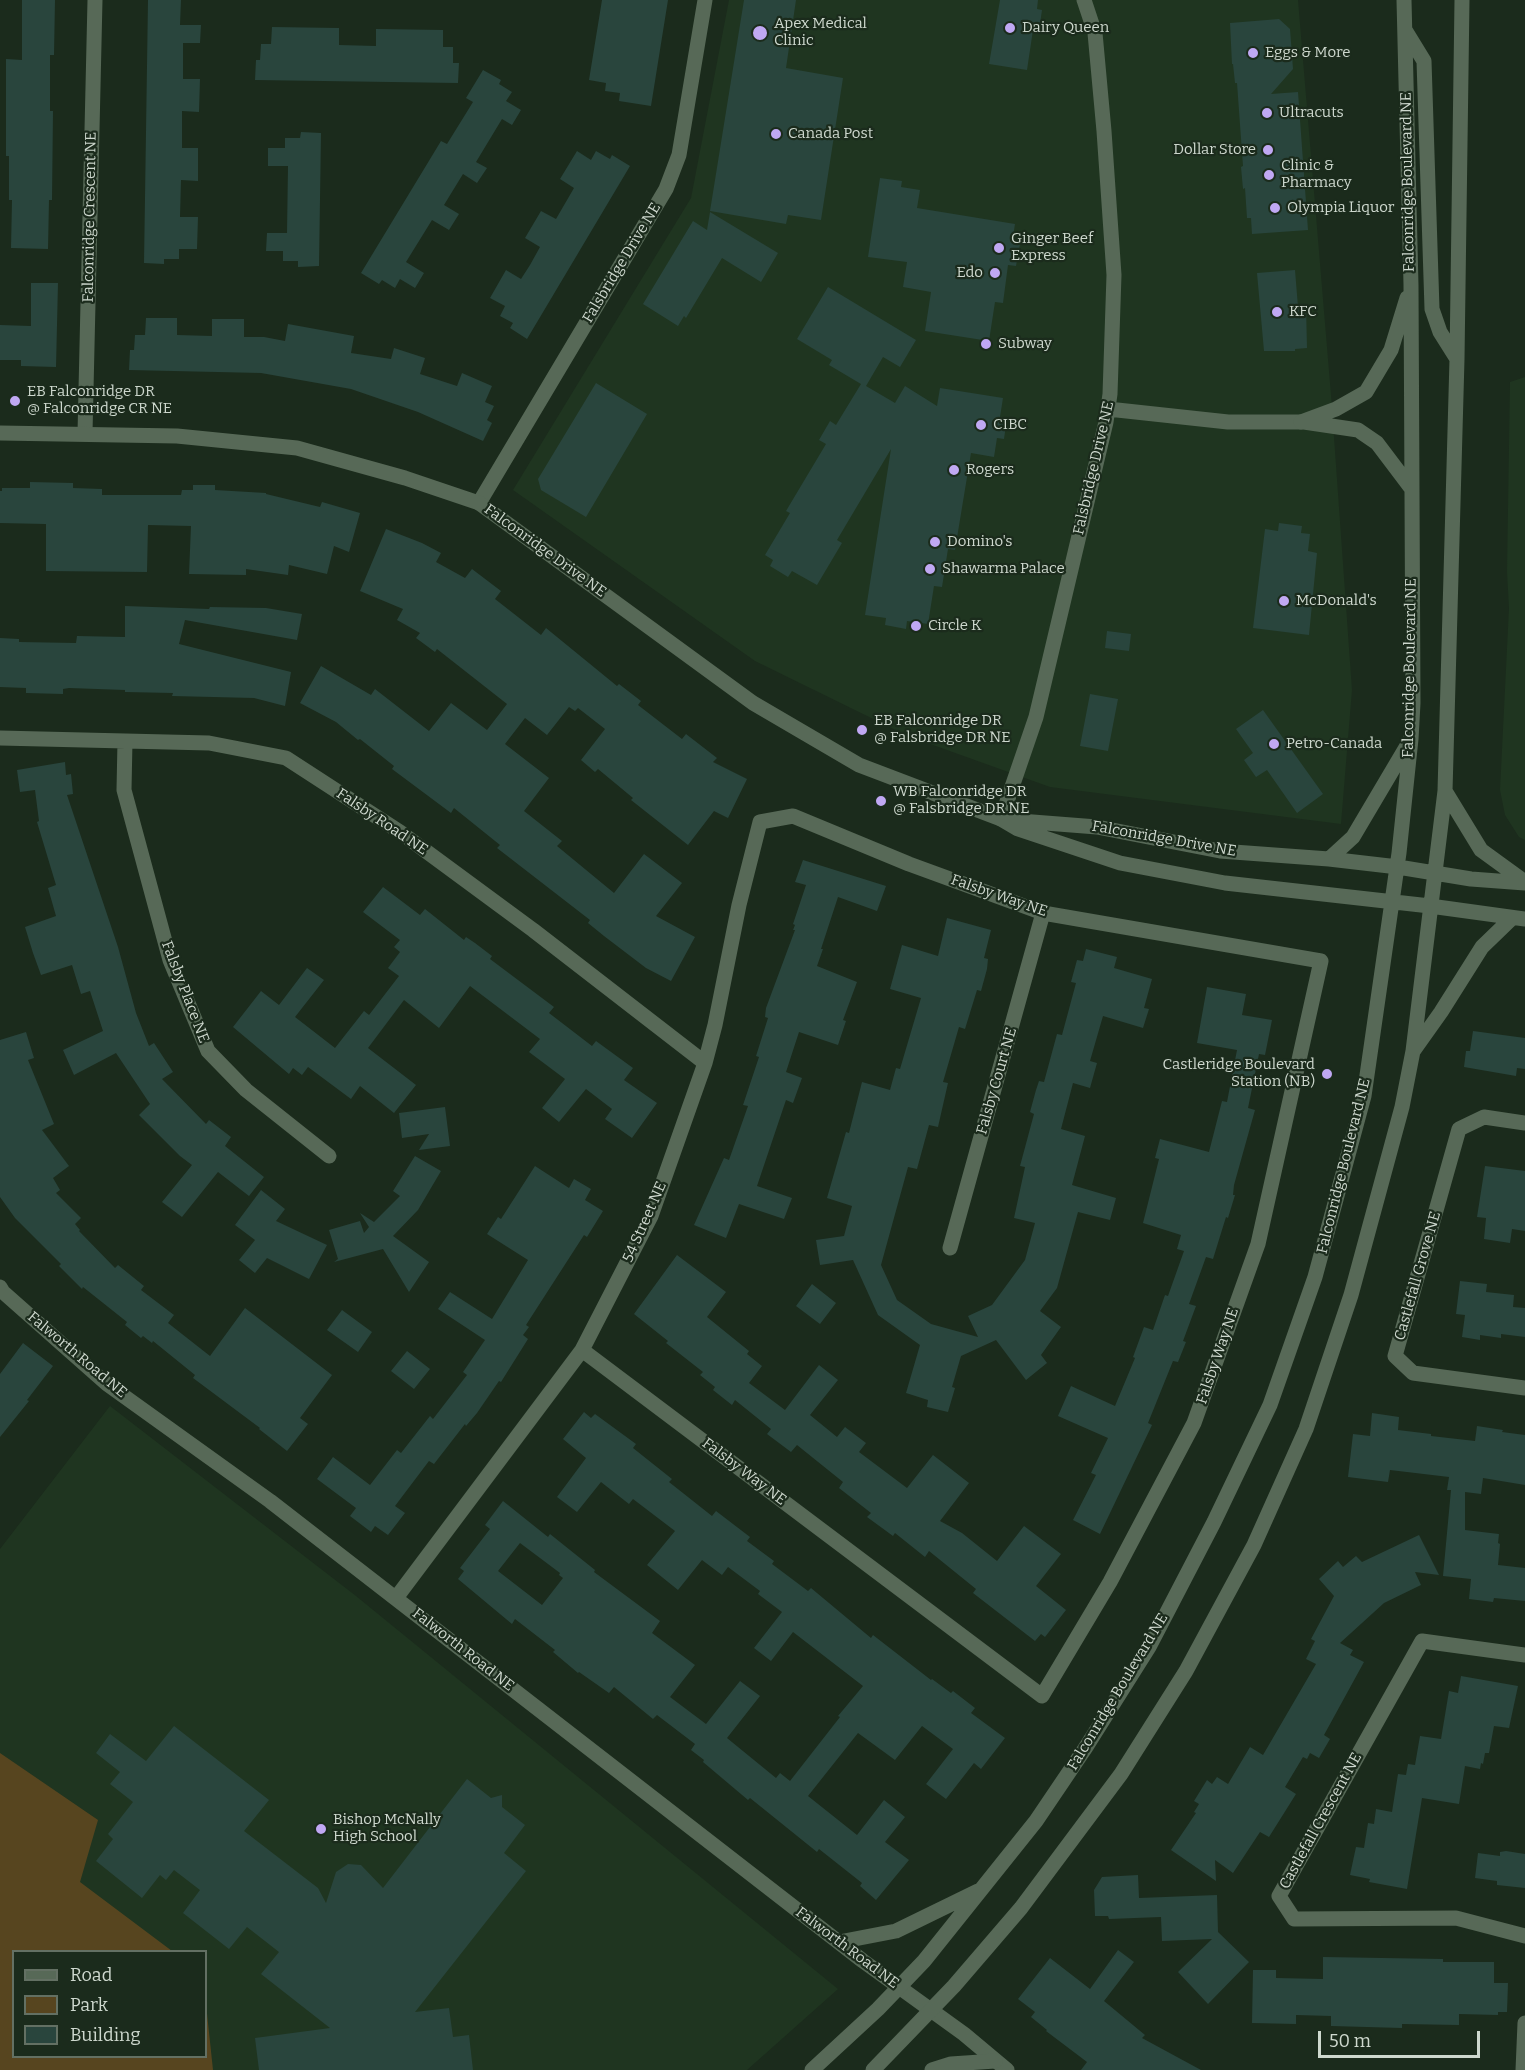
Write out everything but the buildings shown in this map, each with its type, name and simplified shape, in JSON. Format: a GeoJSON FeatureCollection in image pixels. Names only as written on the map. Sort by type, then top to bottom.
{"type":"FeatureCollection","features":[{"type":"Feature","properties":{"kind":"street","name":"Falconridge Crescent NE"},"geometry":{"type":"LineString","coordinates":[[85,433],[95,0]]}},
{"type":"Feature","properties":{"kind":"street","name":"Falsbridge Drive NE"},"geometry":{"type":"LineString","coordinates":[[479,503],[666,189],[679,155],[705,0]]}},
{"type":"Feature","properties":{"kind":"street","name":"Falsbridge Drive NE"},"geometry":{"type":"LineString","coordinates":[[1001,819],[1036,717],[1110,394],[1114,275],[1095,33],[1084,0]]}},
{"type":"Feature","properties":{"kind":"street","name":"Falconridge Boulevard NE"},"geometry":{"type":"LineString","coordinates":[[812,2070],[924,1961],[1036,1821],[1086,1748],[1149,1647],[1214,1522],[1270,1405],[1315,1277],[1364,1096],[1398,867],[1411,739],[1413,703],[1411,285],[1404,0]]}},
{"type":"Feature","properties":{"kind":"street"},"geometry":{"type":"LineString","coordinates":[[873,2070],[954,1986],[1021,1908],[1121,1774],[1186,1671],[1254,1545],[1306,1429],[1351,1295],[1402,1107],[1413,1051],[1445,790],[1457,359],[1462,0]]}},
{"type":"Feature","properties":{"kind":"street"},"geometry":{"type":"LineString","coordinates":[[1405,30],[1425,61],[1432,309],[1440,332],[1457,359]]}},
{"type":"Feature","properties":{"kind":"street"},"geometry":{"type":"LineString","coordinates":[[1302,422],[1336,409],[1366,392],[1390,350],[1411,285]]}},
{"type":"Feature","properties":{"kind":"street"},"geometry":{"type":"LineString","coordinates":[[1108,409],[1228,422],[1302,422],[1358,429],[1377,443],[1411,488]]}},
{"type":"Feature","properties":{"kind":"street","name":"Falconridge Drive NE"},"geometry":{"type":"LineString","coordinates":[[0,433],[177,436],[297,448],[405,478],[479,503],[753,703],[859,765],[1001,819],[1018,829],[1120,863],[1225,883],[1430,906],[1519,919]]}},
{"type":"Feature","properties":{"kind":"street","name":"Falsby Road NE"},"geometry":{"type":"LineString","coordinates":[[0,738],[209,743],[286,758],[400,832],[534,930],[705,1063]]}},
{"type":"Feature","properties":{"kind":"street"},"geometry":{"type":"LineString","coordinates":[[1329,859],[1353,837],[1411,739]]}},
{"type":"Feature","properties":{"kind":"street","name":"Falsby Place NE"},"geometry":{"type":"LineString","coordinates":[[125,741],[123,790],[170,960],[208,1051],[246,1090],[329,1156]]}},
{"type":"Feature","properties":{"kind":"street"},"geometry":{"type":"LineString","coordinates":[[1445,790],[1481,850],[1525,883]]}},
{"type":"Feature","properties":{"kind":"street","name":"54 Street NE"},"geometry":{"type":"LineString","coordinates":[[396,1598],[582,1350],[651,1216],[705,1063],[739,905],[760,822],[794,816]]}},
{"type":"Feature","properties":{"kind":"street","name":"Falsby Way NE"},"geometry":{"type":"LineString","coordinates":[[582,1350],[1041,1696],[1110,1582],[1194,1423],[1258,1244],[1321,961],[1043,913],[909,864],[794,816]]}},
{"type":"Feature","properties":{"kind":"street","name":"Falconridge Drive NE"},"geometry":{"type":"LineString","coordinates":[[1001,819],[1097,827],[1220,851],[1329,859],[1435,872],[1471,879],[1525,883]]}},
{"type":"Feature","properties":{"kind":"street","name":"Falsby Court NE"},"geometry":{"type":"LineString","coordinates":[[950,1248],[1043,913]]}},
{"type":"Feature","properties":{"kind":"street"},"geometry":{"type":"LineString","coordinates":[[1413,1051],[1482,947],[1519,919]]}},
{"type":"Feature","properties":{"kind":"street","name":"Castlefall Grove NE"},"geometry":{"type":"LineString","coordinates":[[1525,1123],[1484,1117],[1459,1129],[1395,1356],[1413,1373],[1525,1388]]}},
{"type":"Feature","properties":{"kind":"street","name":"Falworth Road NE"},"geometry":{"type":"LineString","coordinates":[[1,1292],[107,1384],[270,1501],[839,1942],[964,2034],[1001,2066]]}},
{"type":"Feature","properties":{"kind":"street","name":"Castlefall Crescent NE"},"geometry":{"type":"LineString","coordinates":[[1525,1655],[1422,1641],[1279,1896],[1294,1919],[1456,1918],[1525,1936]]}},
{"type":"Feature","properties":{"kind":"street"},"geometry":{"type":"LineString","coordinates":[[839,1942],[896,1931],[983,1888]]}},
{"type":"Feature","properties":{"kind":"street"},"geometry":{"type":"LineString","coordinates":[[1523,2070],[1525,2023]]}},
{"type":"Feature","properties":{"kind":"street"},"geometry":{"type":"LineString","coordinates":[[932,2070],[944,2065],[1001,2066]]}},
{"type":"Feature","properties":{"kind":"shaded area"},"geometry":{"type":"Polygon","coordinates":[[[729,0],[1298,0],[1331,395],[1352,690],[1341,824],[1050,787],[908,736],[755,661],[513,490],[691,198],[729,0]]]}},
{"type":"Feature","properties":{"kind":"shaded area"},"geometry":{"type":"Polygon","coordinates":[[[1525,377],[1525,840],[1519,837],[1505,815],[1500,790],[1509,608],[1507,572],[1510,382],[1525,377]]]}},
{"type":"Feature","properties":{"kind":"shaded area","name":"Bishop McNally High School"},"geometry":{"type":"Polygon","coordinates":[[[110,1406],[356,1596],[838,1989],[747,2070],[0,2070],[0,1549],[110,1406]]]}},
{"type":"Feature","properties":{"kind":"green space"},"geometry":{"type":"Polygon","coordinates":[[[0,1753],[98,1820],[80,1882],[171,1950],[12,1950],[12,2058],[207,2058],[207,2013],[213,2070],[0,2070],[0,1753]]]}},
{"type":"Feature","properties":{"kind":"place","name":"Dairy Queen"},"geometry":{"type":"Point","coordinates":[1010,28]}},
{"type":"Feature","properties":{"kind":"place","name":"Apex Medical Clinic"},"geometry":{"type":"Point","coordinates":[760,33]}},
{"type":"Feature","properties":{"kind":"place","name":"Eggs & More"},"geometry":{"type":"Point","coordinates":[1253,53]}},
{"type":"Feature","properties":{"kind":"place","name":"Ultracuts"},"geometry":{"type":"Point","coordinates":[1267,113]}},
{"type":"Feature","properties":{"kind":"place","name":"Canada Post"},"geometry":{"type":"Point","coordinates":[776,134]}},
{"type":"Feature","properties":{"kind":"place","name":"Dollar Store"},"geometry":{"type":"Point","coordinates":[1268,150]}},
{"type":"Feature","properties":{"kind":"place","name":"Clinic & Pharmacy"},"geometry":{"type":"Point","coordinates":[1269,175]}},
{"type":"Feature","properties":{"kind":"place","name":"Olympia Liquor"},"geometry":{"type":"Point","coordinates":[1275,208]}},
{"type":"Feature","properties":{"kind":"place","name":"Ginger Beef Express"},"geometry":{"type":"Point","coordinates":[999,248]}},
{"type":"Feature","properties":{"kind":"place","name":"Edo"},"geometry":{"type":"Point","coordinates":[995,273]}},
{"type":"Feature","properties":{"kind":"place","name":"KFC"},"geometry":{"type":"Point","coordinates":[1277,312]}},
{"type":"Feature","properties":{"kind":"place","name":"Subway"},"geometry":{"type":"Point","coordinates":[986,344]}},
{"type":"Feature","properties":{"kind":"place","name":"EB Falconridge DR @ Falconridge CR NE"},"geometry":{"type":"Point","coordinates":[15,401]}},
{"type":"Feature","properties":{"kind":"place","name":"CIBC"},"geometry":{"type":"Point","coordinates":[981,425]}},
{"type":"Feature","properties":{"kind":"place","name":"Rogers"},"geometry":{"type":"Point","coordinates":[954,470]}},
{"type":"Feature","properties":{"kind":"place","name":"Domino's"},"geometry":{"type":"Point","coordinates":[935,542]}},
{"type":"Feature","properties":{"kind":"place","name":"Shawarma Palace"},"geometry":{"type":"Point","coordinates":[930,569]}},
{"type":"Feature","properties":{"kind":"place","name":"McDonald's"},"geometry":{"type":"Point","coordinates":[1284,601]}},
{"type":"Feature","properties":{"kind":"place","name":"Circle K"},"geometry":{"type":"Point","coordinates":[916,626]}},
{"type":"Feature","properties":{"kind":"place","name":"EB Falconridge DR @ Falsbridge DR NE"},"geometry":{"type":"Point","coordinates":[862,730]}},
{"type":"Feature","properties":{"kind":"place","name":"Petro-Canada"},"geometry":{"type":"Point","coordinates":[1274,744]}},
{"type":"Feature","properties":{"kind":"place","name":"WB Falconridge DR @ Falsbridge DR NE"},"geometry":{"type":"Point","coordinates":[881,801]}},
{"type":"Feature","properties":{"kind":"place","name":"Castleridge Boulevard Station (NB)"},"geometry":{"type":"Point","coordinates":[1327,1074]}},
{"type":"Feature","properties":{"kind":"place","name":"Bishop McNally High School"},"geometry":{"type":"Point","coordinates":[321,1829]}}]}
